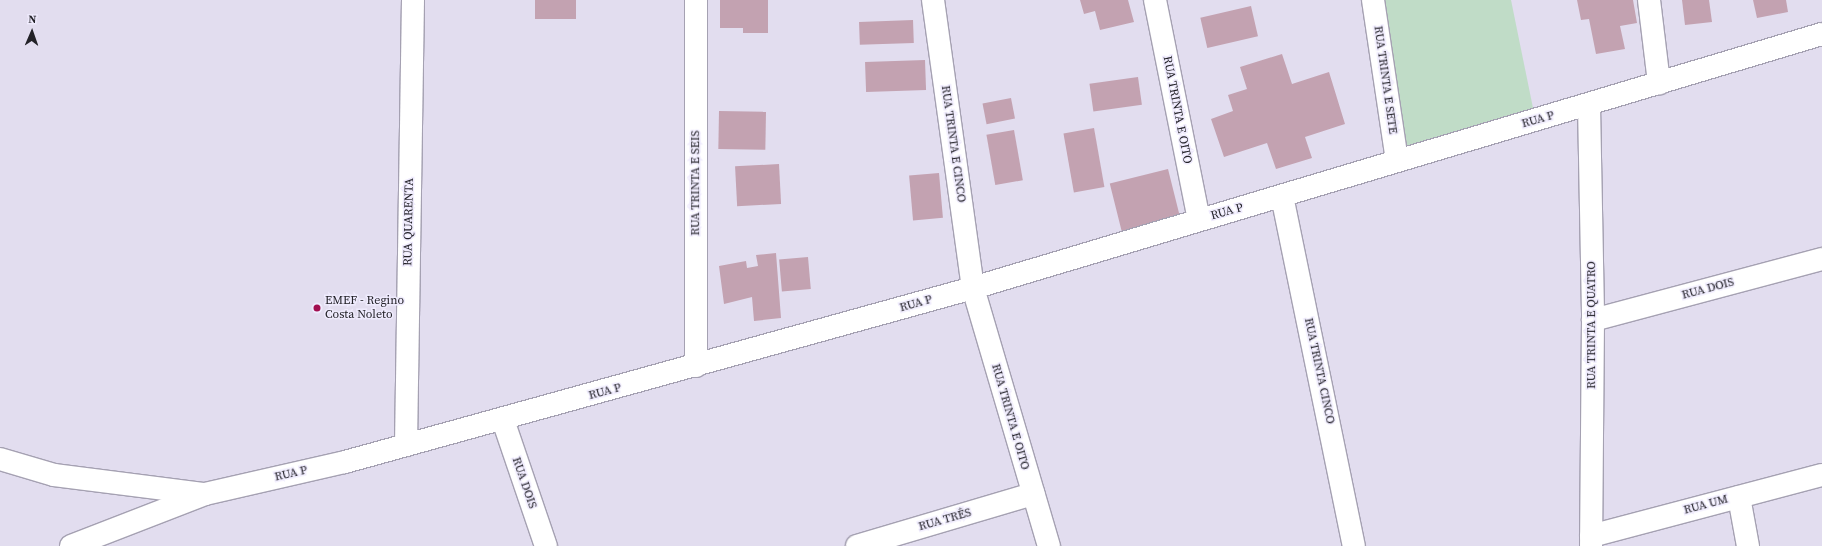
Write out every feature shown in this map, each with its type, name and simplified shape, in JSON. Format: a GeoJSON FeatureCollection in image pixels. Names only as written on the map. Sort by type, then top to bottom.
{"type":"FeatureCollection","features":[{"type":"Feature","properties":{"kind":"street","name":"RUA QUARENTA"},"geometry":{"type":"LineString","coordinates":[[406,445],[413,0]]}},
{"type":"Feature","properties":{"kind":"street","name":"RUA TRINTA E SEIS"},"geometry":{"type":"LineString","coordinates":[[696,0],[696,366]]}},
{"type":"Feature","properties":{"kind":"street","name":"RUA TRINTA E CINCO"},"geometry":{"type":"LineString","coordinates":[[933,0],[973,288]]}},
{"type":"Feature","properties":{"kind":"street","name":"RUA TRINTA E OITO"},"geometry":{"type":"LineString","coordinates":[[1155,0],[1199,220]]}},
{"type":"Feature","properties":{"kind":"street","name":"RUA TRINTA E SETE"},"geometry":{"type":"LineString","coordinates":[[1373,0],[1397,160]]}},
{"type":"Feature","properties":{"kind":"street"},"geometry":{"type":"LineString","coordinates":[[1649,0],[1659,83]]}},
{"type":"Feature","properties":{"kind":"street","name":"RUA P"},"geometry":{"type":"LineString","coordinates":[[0,459],[54,475],[205,494],[503,420],[973,288],[1282,196],[1397,160],[1589,105],[1822,34]]}},
{"type":"Feature","properties":{"kind":"street","name":"RUA TRINTA E QUATRO"},"geometry":{"type":"LineString","coordinates":[[1589,105],[1593,320],[1591,541]]}},
{"type":"Feature","properties":{"kind":"street","name":"RUA TRINTA CINCO"},"geometry":{"type":"LineString","coordinates":[[1282,196],[1354,546]]}},
{"type":"Feature","properties":{"kind":"street","name":"RUA DOIS"},"geometry":{"type":"LineString","coordinates":[[1593,320],[1822,259]]}},
{"type":"Feature","properties":{"kind":"street","name":"RUA TRINTA E OITO"},"geometry":{"type":"LineString","coordinates":[[973,288],[1049,546]]}},
{"type":"Feature","properties":{"kind":"street","name":"RUA DOIS"},"geometry":{"type":"LineString","coordinates":[[503,420],[546,546]]}},
{"type":"Feature","properties":{"kind":"street","name":"RUA UM"},"geometry":{"type":"LineString","coordinates":[[1591,541],[1739,497],[1822,475]]}},
{"type":"Feature","properties":{"kind":"street"},"geometry":{"type":"LineString","coordinates":[[71,546],[205,494]]}},
{"type":"Feature","properties":{"kind":"street","name":"RUA TRÊS"},"geometry":{"type":"LineString","coordinates":[[857,546],[1033,494]]}},
{"type":"Feature","properties":{"kind":"street"},"geometry":{"type":"LineString","coordinates":[[1739,497],[1748,546]]}},
{"type":"Feature","properties":{"kind":"green space"},"geometry":{"type":"Polygon","coordinates":[[[1384,0],[1511,0],[1533,108],[1406,147],[1384,0]]]}},
{"type":"Feature","properties":{"kind":"building"},"geometry":{"type":"Polygon","coordinates":[[[535,0],[576,0],[576,19],[535,19],[535,0]]]}},
{"type":"Feature","properties":{"kind":"building"},"geometry":{"type":"Polygon","coordinates":[[[720,0],[768,0],[768,33],[743,33],[743,28],[720,28],[720,0]]]}},
{"type":"Feature","properties":{"kind":"building"},"geometry":{"type":"Polygon","coordinates":[[[1080,0],[1128,0],[1134,22],[1100,30],[1095,11],[1084,14],[1080,0]]]}},
{"type":"Feature","properties":{"kind":"building"},"geometry":{"type":"Polygon","coordinates":[[[1577,0],[1633,0],[1637,23],[1620,26],[1625,49],[1596,54],[1589,19],[1581,20],[1577,0]]]}},
{"type":"Feature","properties":{"kind":"building"},"geometry":{"type":"Polygon","coordinates":[[[1682,0],[1709,0],[1712,22],[1685,25],[1682,0]]]}},
{"type":"Feature","properties":{"kind":"building"},"geometry":{"type":"Polygon","coordinates":[[[1753,0],[1786,0],[1788,12],[1757,18],[1753,0]]]}},
{"type":"Feature","properties":{"kind":"building"},"geometry":{"type":"Polygon","coordinates":[[[1251,6],[1258,36],[1207,48],[1200,18],[1251,6]]]}},
{"type":"Feature","properties":{"kind":"building"},"geometry":{"type":"Polygon","coordinates":[[[913,20],[914,43],[860,45],[859,22],[913,20]]]}},
{"type":"Feature","properties":{"kind":"building"},"geometry":{"type":"Polygon","coordinates":[[[1282,54],[1292,84],[1329,72],[1345,124],[1305,137],[1312,158],[1276,169],[1267,143],[1224,157],[1211,119],[1233,111],[1228,95],[1247,89],[1240,67],[1282,54]]]}},
{"type":"Feature","properties":{"kind":"building"},"geometry":{"type":"Polygon","coordinates":[[[925,60],[926,90],[866,92],[865,62],[925,60]]]}},
{"type":"Feature","properties":{"kind":"building"},"geometry":{"type":"Polygon","coordinates":[[[1138,77],[1142,105],[1093,112],[1089,84],[1138,77]]]}},
{"type":"Feature","properties":{"kind":"building"},"geometry":{"type":"Polygon","coordinates":[[[1011,98],[1015,119],[987,124],[983,104],[1011,98]]]}},
{"type":"Feature","properties":{"kind":"building"},"geometry":{"type":"Polygon","coordinates":[[[719,111],[766,112],[765,150],[718,149],[719,111]]]}},
{"type":"Feature","properties":{"kind":"building"},"geometry":{"type":"Polygon","coordinates":[[[1094,128],[1104,187],[1074,192],[1063,133],[1094,128]]]}},
{"type":"Feature","properties":{"kind":"building"},"geometry":{"type":"Polygon","coordinates":[[[1014,130],[1023,180],[995,185],[986,135],[1014,130]]]}},
{"type":"Feature","properties":{"kind":"building"},"geometry":{"type":"Polygon","coordinates":[[[779,164],[781,204],[737,206],[735,166],[779,164]]]}},
{"type":"Feature","properties":{"kind":"building"},"geometry":{"type":"Polygon","coordinates":[[[1168,169],[1180,217],[1122,231],[1110,184],[1168,169]]]}},
{"type":"Feature","properties":{"kind":"building"},"geometry":{"type":"Polygon","coordinates":[[[939,173],[943,218],[913,220],[909,176],[939,173]]]}},
{"type":"Feature","properties":{"kind":"building"},"geometry":{"type":"Polygon","coordinates":[[[776,253],[781,318],[754,321],[752,297],[724,304],[719,266],[746,261],[747,268],[758,266],[756,255],[776,253]]]}},
{"type":"Feature","properties":{"kind":"building"},"geometry":{"type":"Polygon","coordinates":[[[808,257],[811,289],[782,291],[779,260],[808,257]]]}},
{"type":"Feature","properties":{"kind":"place","name":"EMEF - Regino Costa Noleto"},"geometry":{"type":"Point","coordinates":[317,308]}}]}
